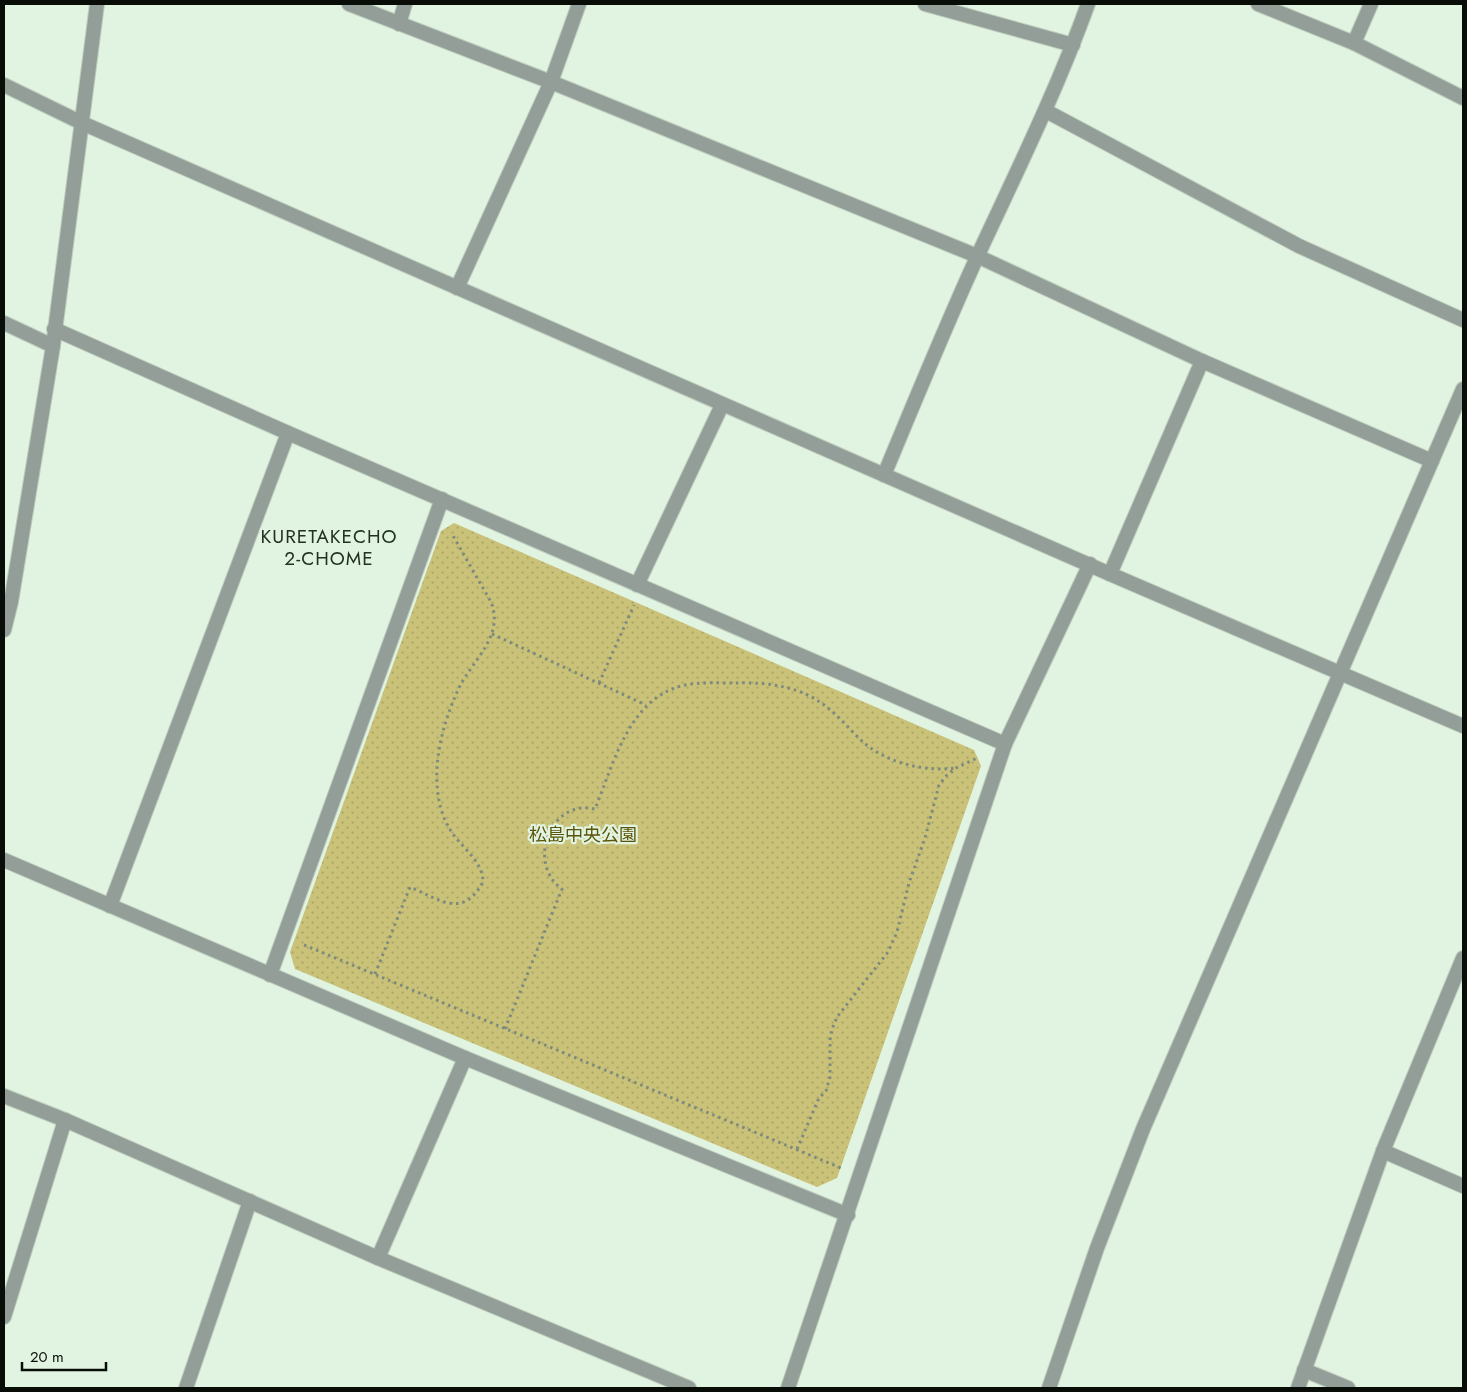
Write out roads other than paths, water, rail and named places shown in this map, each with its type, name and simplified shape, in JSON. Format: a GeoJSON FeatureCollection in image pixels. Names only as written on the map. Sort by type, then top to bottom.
{"type":"FeatureCollection","features":[{"type":"Feature","properties":{"kind":"street"},"geometry":{"type":"LineString","coordinates":[[4,630],[12,602],[52,346],[97,4]]}},
{"type":"Feature","properties":{"kind":"street"},"geometry":{"type":"LineString","coordinates":[[349,4],[551,82],[977,256],[1202,361],[1432,461]]}},
{"type":"Feature","properties":{"kind":"street"},"geometry":{"type":"LineString","coordinates":[[399,24],[405,4]]}},
{"type":"Feature","properties":{"kind":"street"},"geometry":{"type":"LineString","coordinates":[[457,288],[551,82],[579,4]]}},
{"type":"Feature","properties":{"kind":"street"},"geometry":{"type":"LineString","coordinates":[[925,4],[1073,45]]}},
{"type":"Feature","properties":{"kind":"street"},"geometry":{"type":"LineString","coordinates":[[884,475],[977,256],[1046,111],[1088,4]]}},
{"type":"Feature","properties":{"kind":"street"},"geometry":{"type":"LineString","coordinates":[[1258,4],[1354,43],[1463,98]]}},
{"type":"Feature","properties":{"kind":"street"},"geometry":{"type":"LineString","coordinates":[[1354,43],[1371,4]]}},
{"type":"Feature","properties":{"kind":"street"},"geometry":{"type":"LineString","coordinates":[[4,85],[82,124],[722,405],[1463,726]]}},
{"type":"Feature","properties":{"kind":"street"},"geometry":{"type":"LineString","coordinates":[[1046,111],[1299,246],[1463,320]]}},
{"type":"Feature","properties":{"kind":"street"},"geometry":{"type":"LineString","coordinates":[[4,323],[52,346]]}},
{"type":"Feature","properties":{"kind":"street"},"geometry":{"type":"LineString","coordinates":[[54,329],[288,433],[1005,744]]}},
{"type":"Feature","properties":{"kind":"street"},"geometry":{"type":"LineString","coordinates":[[1110,574],[1202,361]]}},
{"type":"Feature","properties":{"kind":"street"},"geometry":{"type":"LineString","coordinates":[[1049,1388],[1100,1241],[1143,1129],[1463,389]]}},
{"type":"Feature","properties":{"kind":"street"},"geometry":{"type":"LineString","coordinates":[[637,585],[722,405]]}},
{"type":"Feature","properties":{"kind":"street"},"geometry":{"type":"LineString","coordinates":[[110,906],[288,433]]}},
{"type":"Feature","properties":{"kind":"street"},"geometry":{"type":"LineString","coordinates":[[270,975],[442,499]]}},
{"type":"Feature","properties":{"kind":"street"},"geometry":{"type":"LineString","coordinates":[[788,1388],[848,1215],[1005,744],[1090,564]]}},
{"type":"Feature","properties":{"kind":"street"},"geometry":{"type":"LineString","coordinates":[[4,860],[465,1058],[848,1215]]}},
{"type":"Feature","properties":{"kind":"street"},"geometry":{"type":"LineString","coordinates":[[1298,1388],[1383,1151],[1459,978],[1463,958]]}},
{"type":"Feature","properties":{"kind":"street"},"geometry":{"type":"LineString","coordinates":[[378,1258],[465,1058]]}},
{"type":"Feature","properties":{"kind":"street"},"geometry":{"type":"LineString","coordinates":[[4,1096],[65,1120],[378,1258],[690,1388]]}},
{"type":"Feature","properties":{"kind":"street"},"geometry":{"type":"LineString","coordinates":[[4,1317],[65,1120]]}},
{"type":"Feature","properties":{"kind":"street"},"geometry":{"type":"LineString","coordinates":[[1383,1151],[1463,1186]]}},
{"type":"Feature","properties":{"kind":"street"},"geometry":{"type":"LineString","coordinates":[[186,1388],[250,1201]]}},
{"type":"Feature","properties":{"kind":"street"},"geometry":{"type":"LineString","coordinates":[[1304,1370],[1348,1388]]}},
{"type":"Feature","properties":{"kind":"district","name":"KURETAKECHO 2-CHOME"},"geometry":{"type":"Point","coordinates":[329,547]}},
{"type":"Feature","properties":{"kind":"park label","name":"松島中央公園"},"geometry":{"type":"Point","coordinates":[583,835]}}]}
